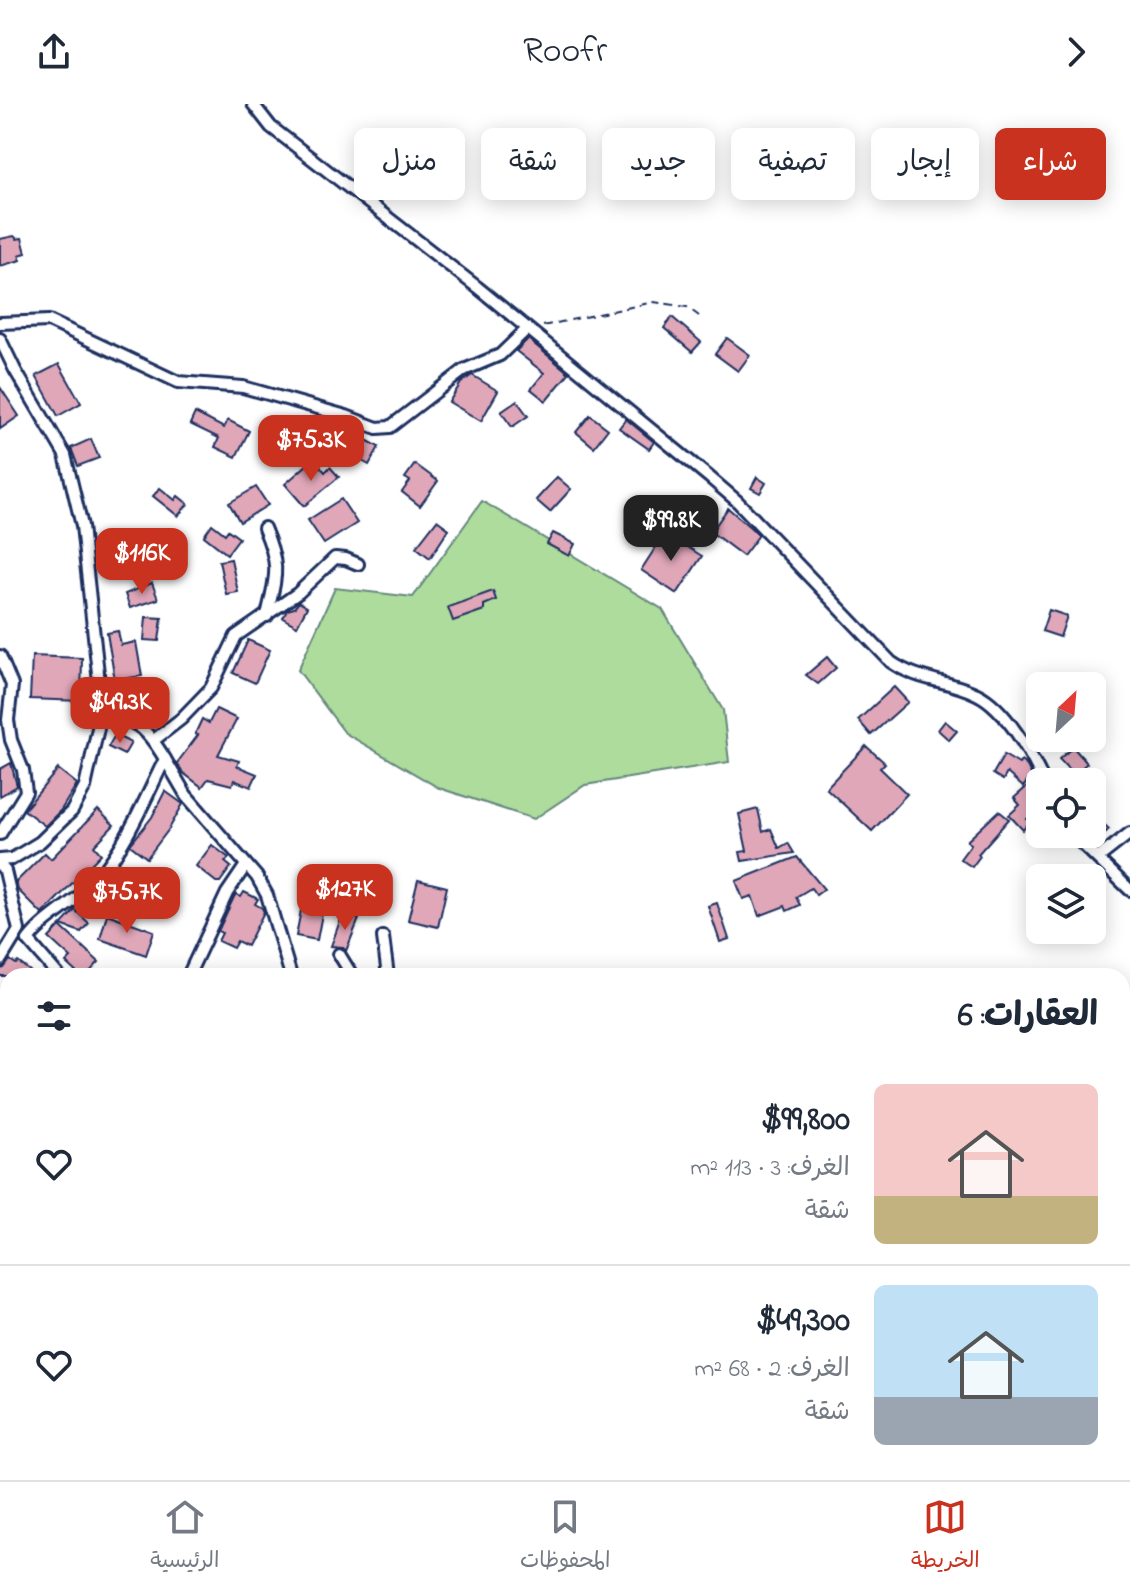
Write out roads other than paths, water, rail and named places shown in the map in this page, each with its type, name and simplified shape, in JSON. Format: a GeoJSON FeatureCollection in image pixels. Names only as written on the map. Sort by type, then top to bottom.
{"type":"FeatureCollection","features":[{"type":"Feature","properties":{"kind":"street"},"geometry":{"type":"LineString","coordinates":[[253,104],[271,127],[477,287],[737,501],[891,662],[905,672],[977,694],[991,703],[1022,741],[1036,768]]}},
{"type":"Feature","properties":{"kind":"street"},"geometry":{"type":"LineString","coordinates":[[0,323],[49,321],[178,382],[243,387],[346,416],[377,428],[390,427],[464,370],[500,355],[526,330]]}},
{"type":"Feature","properties":{"kind":"street"},"geometry":{"type":"LineString","coordinates":[[0,339],[65,455],[82,526],[102,710],[85,787],[72,811],[40,842],[0,863],[5,871],[19,930],[0,961]]}},
{"type":"Feature","properties":{"kind":"street"},"geometry":{"type":"LineString","coordinates":[[264,528],[276,556],[267,616]]}},
{"type":"Feature","properties":{"kind":"street"},"geometry":{"type":"LineString","coordinates":[[154,740],[181,719],[211,688],[232,640],[298,593],[335,558],[358,564]]}},
{"type":"Feature","properties":{"kind":"street"},"geometry":{"type":"LineString","coordinates":[[0,656],[12,685],[8,720],[11,740],[23,770],[26,792],[0,834]]}},
{"type":"Feature","properties":{"kind":"street"},"geometry":{"type":"LineString","coordinates":[[102,710],[139,724],[154,740],[186,795],[246,865],[267,895],[289,968]]}},
{"type":"Feature","properties":{"kind":"street"},"geometry":{"type":"LineString","coordinates":[[52,968],[28,940],[39,926],[96,881],[126,835],[165,759]]}},
{"type":"Feature","properties":{"kind":"street"},"geometry":{"type":"LineString","coordinates":[[1098,858],[1130,833]]}},
{"type":"Feature","properties":{"kind":"street"},"geometry":{"type":"LineString","coordinates":[[1087,848],[1130,890]]}},
{"type":"Feature","properties":{"kind":"street"},"geometry":{"type":"LineString","coordinates":[[192,968],[227,893],[246,865]]}},
{"type":"Feature","properties":{"kind":"street"},"geometry":{"type":"LineString","coordinates":[[383,937],[387,968]]}},
{"type":"Feature","properties":{"kind":"street"},"geometry":{"type":"LineString","coordinates":[[339,954],[348,968]]}}]}
